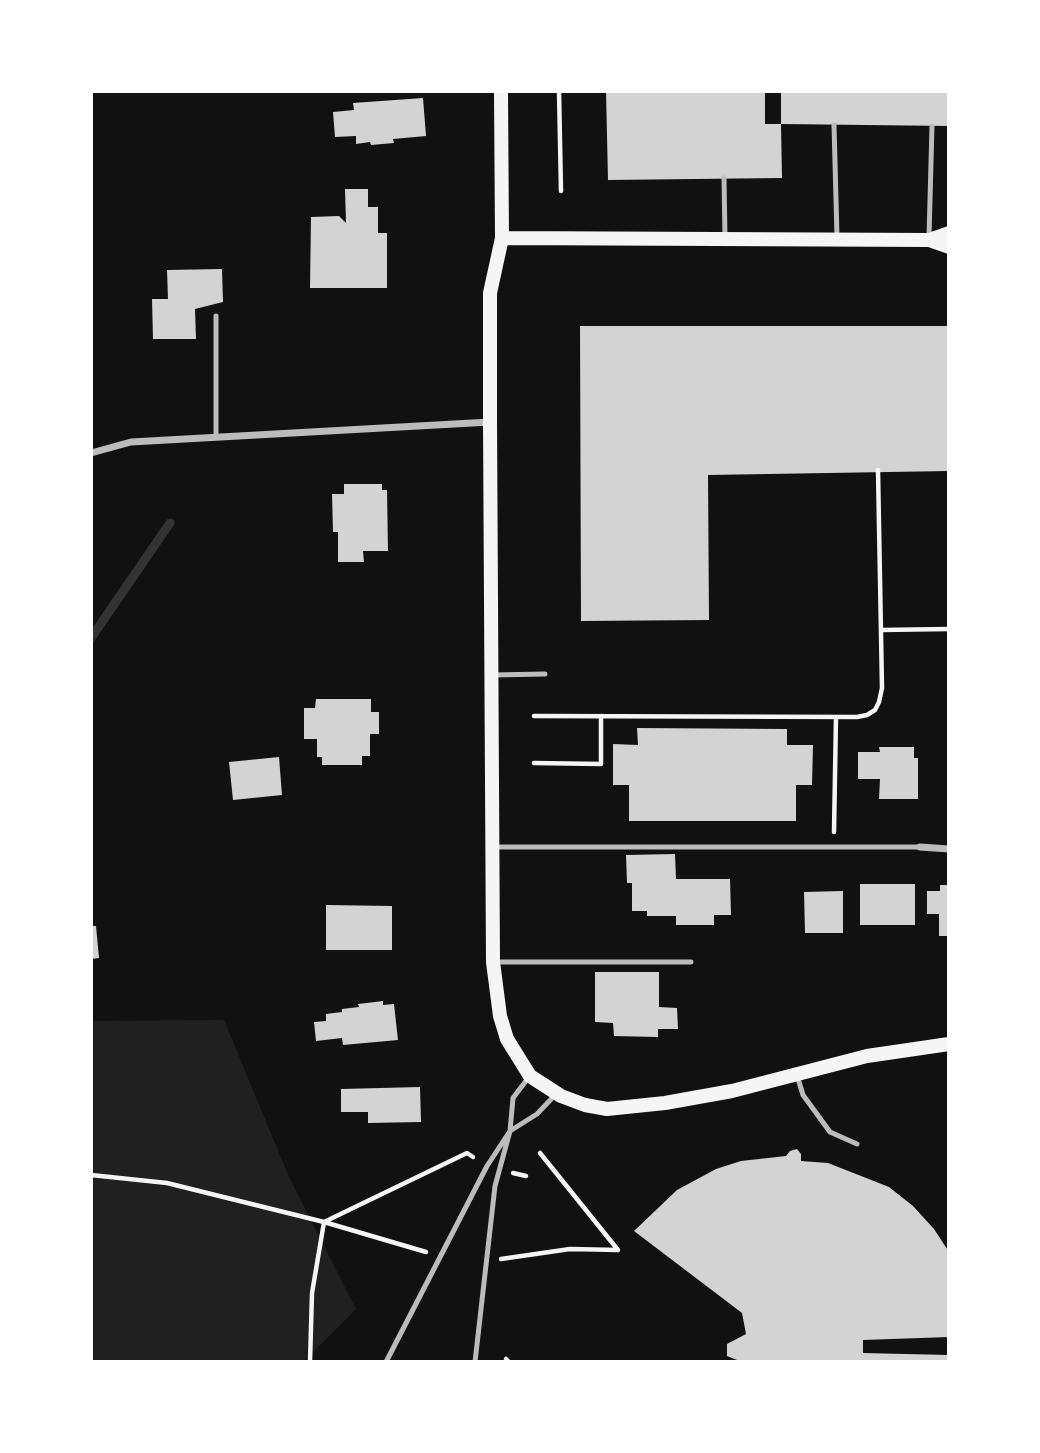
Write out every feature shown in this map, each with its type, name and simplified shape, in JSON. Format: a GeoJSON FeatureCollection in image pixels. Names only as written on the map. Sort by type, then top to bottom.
{"type":"FeatureCollection","features":[{"type":"Feature","properties":{"kind":"main road"},"geometry":{"type":"LineString","coordinates":[[502,91],[502,238],[490,293],[490,422],[493,962],[502,1026],[507,1039],[530,1076],[557,1093],[585,1105],[607,1109],[665,1103],[732,1091],[866,1056],[949,1044]]}},
{"type":"Feature","properties":{"kind":"main road"},"geometry":{"type":"LineString","coordinates":[[929,240],[949,233]]}},
{"type":"Feature","properties":{"kind":"main road"},"geometry":{"type":"LineString","coordinates":[[502,238],[929,240],[949,247]]}},
{"type":"Feature","properties":{"kind":"street"},"geometry":{"type":"LineString","coordinates":[[91,453],[131,442],[490,422]]}},
{"type":"Feature","properties":{"kind":"street"},"geometry":{"type":"LineString","coordinates":[[920,847],[949,849]]}},
{"type":"Feature","properties":{"kind":"lane"},"geometry":{"type":"LineString","coordinates":[[834,125],[837,239]]}},
{"type":"Feature","properties":{"kind":"lane"},"geometry":{"type":"LineString","coordinates":[[929,240],[932,126]]}},
{"type":"Feature","properties":{"kind":"lane"},"geometry":{"type":"LineString","coordinates":[[724,178],[726,239]]}},
{"type":"Feature","properties":{"kind":"lane"},"geometry":{"type":"LineString","coordinates":[[216,316],[216,437]]}},
{"type":"Feature","properties":{"kind":"lane"},"geometry":{"type":"LineString","coordinates":[[492,675],[545,674]]}},
{"type":"Feature","properties":{"kind":"lane"},"geometry":{"type":"LineString","coordinates":[[494,847],[920,847]]}},
{"type":"Feature","properties":{"kind":"lane"},"geometry":{"type":"LineString","coordinates":[[493,962],[691,962]]}},
{"type":"Feature","properties":{"kind":"lane"},"geometry":{"type":"LineString","coordinates":[[797,1075],[803,1095],[830,1132],[857,1144]]}},
{"type":"Feature","properties":{"kind":"lane"},"geometry":{"type":"LineString","coordinates":[[475,1362],[485,1260],[498,1170],[510,1131],[513,1098],[530,1076]]}},
{"type":"Feature","properties":{"kind":"lane"},"geometry":{"type":"LineString","coordinates":[[386,1362],[487,1166],[510,1131],[537,1114],[557,1093]]}},
{"type":"Feature","properties":{"kind":"path"},"geometry":{"type":"LineString","coordinates":[[559,91],[561,191]]}},
{"type":"Feature","properties":{"kind":"path"},"geometry":{"type":"LineString","coordinates":[[534,716],[836,717],[867,715],[875,710],[882,688],[878,470]]}},
{"type":"Feature","properties":{"kind":"path"},"geometry":{"type":"LineString","coordinates":[[881,629],[949,629]]}},
{"type":"Feature","properties":{"kind":"path"},"geometry":{"type":"LineString","coordinates":[[534,763],[601,764],[601,716]]}},
{"type":"Feature","properties":{"kind":"path"},"geometry":{"type":"LineString","coordinates":[[834,848],[836,717]]}},
{"type":"Feature","properties":{"kind":"path"},"geometry":{"type":"LineString","coordinates":[[324,1222],[467,1153],[487,1166]]}},
{"type":"Feature","properties":{"kind":"path"},"geometry":{"type":"LineString","coordinates":[[485,1260],[570,1249],[618,1250],[540,1153]]}},
{"type":"Feature","properties":{"kind":"path"},"geometry":{"type":"LineString","coordinates":[[498,1170],[526,1176]]}},
{"type":"Feature","properties":{"kind":"path"},"geometry":{"type":"LineString","coordinates":[[91,1175],[167,1183],[324,1222],[440,1256]]}},
{"type":"Feature","properties":{"kind":"path"},"geometry":{"type":"LineString","coordinates":[[310,1362],[312,1293],[324,1222]]}},
{"type":"Feature","properties":{"kind":"shaded area"},"geometry":{"type":"Polygon","coordinates":[[[224,1020],[289,1177],[356,1309],[303,1362],[91,1362],[91,1021],[224,1020]]]}},
{"type":"Feature","properties":{"kind":"building"},"geometry":{"type":"Polygon","coordinates":[[[606,91],[765,91],[765,124],[781,124],[782,178],[608,180],[606,91]]]}},
{"type":"Feature","properties":{"kind":"building"},"geometry":{"type":"Polygon","coordinates":[[[781,91],[949,91],[949,126],[781,124],[781,91]]]}},
{"type":"Feature","properties":{"kind":"building"},"geometry":{"type":"Polygon","coordinates":[[[423,98],[426,136],[393,139],[394,143],[371,145],[370,142],[356,144],[356,136],[335,137],[333,112],[354,110],[353,103],[423,98]]]}},
{"type":"Feature","properties":{"kind":"building"},"geometry":{"type":"Polygon","coordinates":[[[345,189],[368,189],[368,207],[378,207],[378,233],[387,233],[387,288],[310,288],[311,217],[339,216],[346,223],[345,189]]]}},
{"type":"Feature","properties":{"kind":"building"},"geometry":{"type":"Polygon","coordinates":[[[222,269],[223,302],[195,309],[196,339],[153,339],[152,299],[168,299],[167,270],[222,269]]]}},
{"type":"Feature","properties":{"kind":"building"},"geometry":{"type":"Polygon","coordinates":[[[580,326],[949,326],[949,471],[708,475],[709,620],[581,621],[580,326]]]}},
{"type":"Feature","properties":{"kind":"building"},"geometry":{"type":"Polygon","coordinates":[[[344,484],[382,484],[382,490],[387,490],[388,551],[363,551],[364,562],[338,562],[338,532],[333,532],[332,494],[344,494],[344,484]]]}},
{"type":"Feature","properties":{"kind":"building"},"geometry":{"type":"Polygon","coordinates":[[[316,699],[371,699],[371,712],[379,712],[379,734],[370,734],[370,756],[362,756],[362,765],[322,765],[322,757],[317,757],[317,739],[304,739],[304,708],[315,708],[316,699]]]}},
{"type":"Feature","properties":{"kind":"building"},"geometry":{"type":"Polygon","coordinates":[[[637,728],[787,729],[787,745],[813,745],[812,785],[796,785],[796,821],[629,821],[629,785],[613,785],[613,744],[638,745],[637,728]]]}},
{"type":"Feature","properties":{"kind":"building"},"geometry":{"type":"Polygon","coordinates":[[[879,747],[914,747],[914,758],[918,758],[918,799],[879,799],[880,779],[858,779],[858,752],[880,752],[879,747]]]}},
{"type":"Feature","properties":{"kind":"building"},"geometry":{"type":"Polygon","coordinates":[[[279,757],[282,795],[233,800],[229,762],[279,757]]]}},
{"type":"Feature","properties":{"kind":"building"},"geometry":{"type":"Polygon","coordinates":[[[675,854],[676,879],[730,879],[731,915],[714,915],[714,925],[676,925],[676,916],[647,916],[647,911],[632,911],[632,883],[627,883],[626,855],[675,854]]]}},
{"type":"Feature","properties":{"kind":"building"},"geometry":{"type":"Polygon","coordinates":[[[860,884],[915,884],[915,925],[860,925],[860,884]]]}},
{"type":"Feature","properties":{"kind":"building"},"geometry":{"type":"Polygon","coordinates":[[[940,885],[949,885],[949,936],[939,936],[939,914],[927,914],[927,891],[940,891],[940,885]]]}},
{"type":"Feature","properties":{"kind":"building"},"geometry":{"type":"Polygon","coordinates":[[[843,891],[843,933],[805,933],[804,892],[843,891]]]}},
{"type":"Feature","properties":{"kind":"building"},"geometry":{"type":"Polygon","coordinates":[[[326,905],[392,906],[392,950],[326,950],[326,905]]]}},
{"type":"Feature","properties":{"kind":"building"},"geometry":{"type":"Polygon","coordinates":[[[91,926],[96,926],[99,958],[91,959],[91,926]]]}},
{"type":"Feature","properties":{"kind":"building"},"geometry":{"type":"Polygon","coordinates":[[[595,972],[659,972],[659,1007],[677,1008],[678,1029],[658,1029],[658,1037],[614,1036],[613,1023],[595,1022],[595,972]]]}},
{"type":"Feature","properties":{"kind":"building"},"geometry":{"type":"Polygon","coordinates":[[[383,1001],[383,1005],[394,1004],[398,1040],[343,1045],[342,1038],[316,1041],[314,1022],[326,1021],[326,1014],[359,1007],[358,1004],[383,1001]]]}},
{"type":"Feature","properties":{"kind":"building"},"geometry":{"type":"Polygon","coordinates":[[[420,1087],[421,1122],[368,1123],[368,1112],[341,1112],[341,1089],[420,1087]]]}},
{"type":"Feature","properties":{"kind":"building"},"geometry":{"type":"Polygon","coordinates":[[[797,1149],[801,1154],[801,1161],[828,1163],[889,1187],[913,1206],[934,1229],[949,1252],[949,1337],[863,1340],[863,1353],[949,1355],[949,1362],[742,1362],[727,1356],[727,1344],[746,1334],[742,1313],[634,1231],[677,1190],[716,1169],[741,1161],[786,1156],[797,1149]]]}},
{"type":"Feature","properties":{"kind":"waterway"},"geometry":{"type":"LineString","coordinates":[[91,638],[170,523]]}}]}
